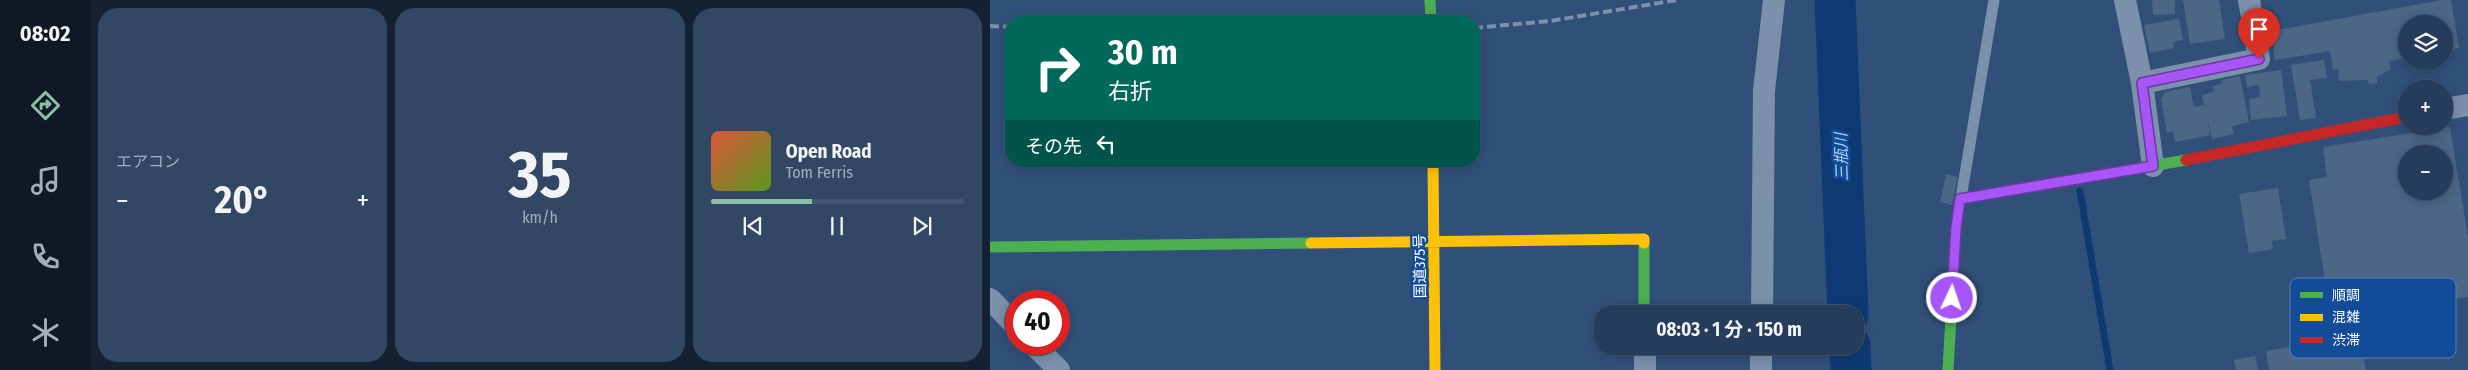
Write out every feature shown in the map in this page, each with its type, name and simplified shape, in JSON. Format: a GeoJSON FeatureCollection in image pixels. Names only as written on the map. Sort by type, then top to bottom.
{"type":"FeatureCollection","features":[{"type":"Feature","properties":{"kind":"main road"},"geometry":{"type":"LineString","coordinates":[[1430,0],[1430,15]]}},
{"type":"Feature","properties":{"kind":"main road"},"geometry":{"type":"LineString","coordinates":[[1948,370],[1956,228],[1960,199],[2153,166],[2398,119]]}},
{"type":"Feature","properties":{"kind":"main road","name":"国道375号"},"geometry":{"type":"LineString","coordinates":[[1433,167],[1435,370]]}},
{"type":"Feature","properties":{"kind":"main road"},"geometry":{"type":"LineString","coordinates":[[990,247],[1644,239],[1644,305]]}},
{"type":"Feature","properties":{"kind":"street"},"geometry":{"type":"LineString","coordinates":[[1762,305],[1764,91],[1774,0]]}},
{"type":"Feature","properties":{"kind":"street"},"geometry":{"type":"LineString","coordinates":[[2125,0],[2142,83],[2153,166]]}},
{"type":"Feature","properties":{"kind":"street"},"geometry":{"type":"LineString","coordinates":[[2142,83],[2259,59],[2249,0]]}},
{"type":"Feature","properties":{"kind":"street"},"geometry":{"type":"LineString","coordinates":[[2453,107],[2468,104]]}},
{"type":"Feature","properties":{"kind":"street"},"geometry":{"type":"LineString","coordinates":[[990,299],[1005,315]]}},
{"type":"Feature","properties":{"kind":"street"},"geometry":{"type":"LineString","coordinates":[[1044,355],[1059,370]]}},
{"type":"Feature","properties":{"kind":"street"},"geometry":{"type":"LineString","coordinates":[[1644,355],[1645,370]]}},
{"type":"Feature","properties":{"kind":"street"},"geometry":{"type":"LineString","coordinates":[[1761,370],[1762,355]]}},
{"type":"Feature","properties":{"kind":"lane"},"geometry":{"type":"LineString","coordinates":[[1960,199],[1994,0]]}},
{"type":"Feature","properties":{"kind":"building"},"geometry":{"type":"Polygon","coordinates":[[[2152,0],[2175,0],[2175,14],[2153,15],[2152,0]]]}},
{"type":"Feature","properties":{"kind":"building"},"geometry":{"type":"Polygon","coordinates":[[[2183,0],[2219,0],[2225,39],[2190,44],[2183,0]]]}},
{"type":"Feature","properties":{"kind":"building"},"geometry":{"type":"Polygon","coordinates":[[[2442,0],[2451,0],[2459,48],[2453,49],[2453,15],[2398,15],[2398,59],[2389,61],[2391,69],[2377,77],[2377,83],[2369,84],[2368,80],[2339,81],[2338,69],[2333,70],[2330,51],[2275,60],[2272,31],[2442,0]]]}},
{"type":"Feature","properties":{"kind":"building"},"geometry":{"type":"Polygon","coordinates":[[[2179,19],[2183,40],[2173,42],[2174,48],[2150,53],[2144,25],[2179,19]]]}},
{"type":"Feature","properties":{"kind":"building"},"geometry":{"type":"Polygon","coordinates":[[[2324,60],[2327,78],[2310,80],[2316,118],[2300,120],[2291,65],[2324,60]]]}},
{"type":"Feature","properties":{"kind":"building"},"geometry":{"type":"Polygon","coordinates":[[[2281,70],[2287,116],[2251,120],[2249,99],[2260,97],[2259,85],[2247,87],[2245,75],[2281,70]]]}},
{"type":"Feature","properties":{"kind":"building"},"geometry":{"type":"Polygon","coordinates":[[[2240,76],[2249,122],[2232,126],[2234,134],[2212,139],[2206,113],[2210,135],[2175,142],[2173,131],[2167,133],[2161,99],[2165,92],[2190,87],[2194,107],[2204,105],[2202,95],[2214,92],[2213,86],[2222,84],[2221,80],[2240,76]]]}},
{"type":"Feature","properties":{"kind":"building"},"geometry":{"type":"Polygon","coordinates":[[[2399,135],[2451,135],[2453,145],[2398,145],[2398,200],[2453,200],[2453,145],[2468,237],[2468,297],[2456,299],[2456,278],[2325,278],[2309,180],[2327,177],[2323,147],[2399,135]]]}},
{"type":"Feature","properties":{"kind":"building"},"geometry":{"type":"Polygon","coordinates":[[[1946,174],[1958,177],[1952,205],[1940,202],[1946,174]]]}},
{"type":"Feature","properties":{"kind":"building"},"geometry":{"type":"Polygon","coordinates":[[[2278,188],[2286,239],[2272,241],[2273,249],[2249,253],[2239,194],[2278,188]]]}},
{"type":"Feature","properties":{"kind":"building"},"geometry":{"type":"Polygon","coordinates":[[[2290,347],[2290,358],[2364,358],[2366,370],[2269,370],[2266,351],[2290,347]]]}},
{"type":"Feature","properties":{"kind":"building"},"geometry":{"type":"Polygon","coordinates":[[[2255,356],[2258,370],[2236,370],[2234,360],[2255,356]]]}},
{"type":"Feature","properties":{"kind":"waterway","name":"三瓶川"},"geometry":{"type":"LineString","coordinates":[[1835,0],[1848,305]]}},
{"type":"Feature","properties":{"kind":"waterway"},"geometry":{"type":"LineString","coordinates":[[2080,191],[2110,370]]}},
{"type":"Feature","properties":{"kind":"waterway","name":"三瓶川"},"geometry":{"type":"LineString","coordinates":[[1850,355],[1851,370]]}},
{"type":"Feature","properties":{"kind":"railway"},"geometry":{"type":"LineString","coordinates":[[1480,27],[1550,21],[1677,0]]}},
{"type":"Feature","properties":{"kind":"railway"},"geometry":{"type":"LineString","coordinates":[[990,26],[1005,27]]}},
{"type":"Feature","properties":{"kind":"traffic: fast"},"geometry":{"type":"LineString","coordinates":[[1430,0],[1431,15]]}},
{"type":"Feature","properties":{"kind":"traffic: fast"},"geometry":{"type":"LineString","coordinates":[[1948,370],[1956,228],[1960,199],[2186,160]]}},
{"type":"Feature","properties":{"kind":"traffic: fast"},"geometry":{"type":"LineString","coordinates":[[990,247],[1311,243]]}},
{"type":"Feature","properties":{"kind":"traffic: fast"},"geometry":{"type":"LineString","coordinates":[[1644,243],[1644,305]]}},
{"type":"Feature","properties":{"kind":"traffic: slow"},"geometry":{"type":"LineString","coordinates":[[1433,167],[1435,370]]}},
{"type":"Feature","properties":{"kind":"traffic: slow"},"geometry":{"type":"LineString","coordinates":[[1311,243],[1644,239],[1644,243]]}},
{"type":"Feature","properties":{"kind":"traffic: jam"},"geometry":{"type":"LineString","coordinates":[[2186,160],[2398,119]]}},
{"type":"Feature","properties":{"kind":"route"},"geometry":{"type":"LineString","coordinates":[[1952,298],[1956,228],[1960,199],[2153,166],[2142,83],[2259,59]]}}]}
